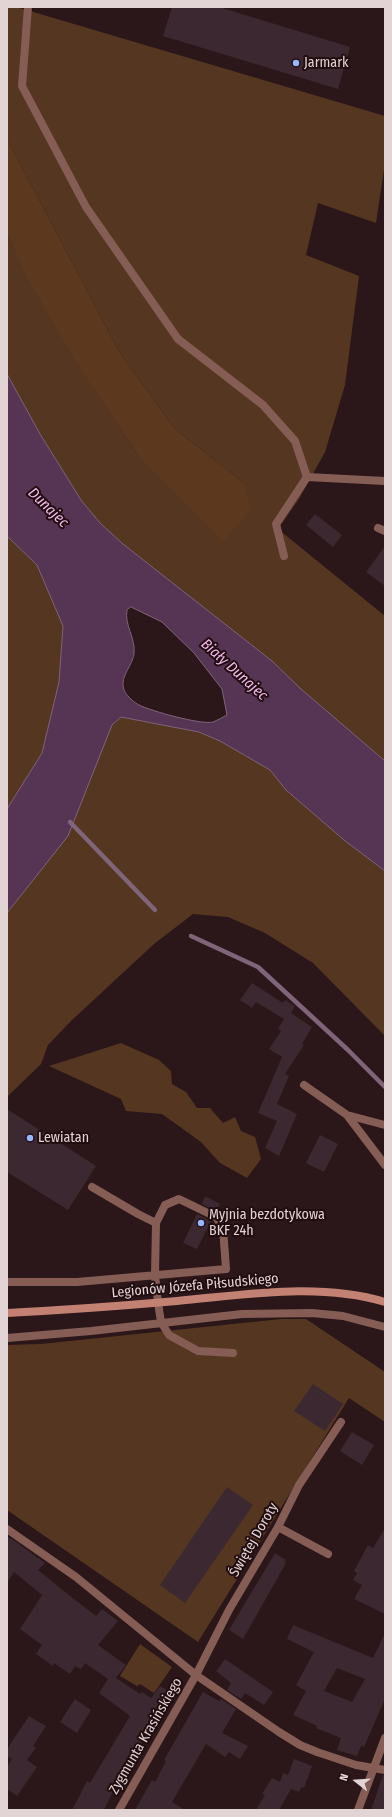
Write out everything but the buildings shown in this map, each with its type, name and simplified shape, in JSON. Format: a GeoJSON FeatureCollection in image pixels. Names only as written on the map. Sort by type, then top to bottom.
{"type":"FeatureCollection","features":[{"type":"Feature","properties":{"kind":"street"},"geometry":{"type":"LineString","coordinates":[[28,7],[22,86],[86,207],[178,339],[263,405],[295,441],[307,476]]}},
{"type":"Feature","properties":{"kind":"street"},"geometry":{"type":"LineString","coordinates":[[307,476],[385,481]]}},
{"type":"Feature","properties":{"kind":"street"},"geometry":{"type":"LineString","coordinates":[[284,556],[276,524],[307,476]]}},
{"type":"Feature","properties":{"kind":"street"},"geometry":{"type":"LineString","coordinates":[[304,1085],[347,1115],[385,1165]]}},
{"type":"Feature","properties":{"kind":"street"},"geometry":{"type":"LineString","coordinates":[[347,1115],[385,1125]]}},
{"type":"Feature","properties":{"kind":"street"},"geometry":{"type":"LineString","coordinates":[[92,1187],[156,1223]]}},
{"type":"Feature","properties":{"kind":"street"},"geometry":{"type":"LineString","coordinates":[[7,1282],[77,1282],[155,1275],[226,1269],[222,1228],[216,1217],[179,1199],[165,1205],[156,1223],[155,1275],[161,1322],[169,1336],[198,1351],[233,1353]]}},
{"type":"Feature","properties":{"kind":"street","name":"Legionów Józefa Piłsudskiego"},"geometry":{"type":"LineString","coordinates":[[7,1313],[158,1303],[275,1292],[335,1291],[385,1302]]}},
{"type":"Feature","properties":{"kind":"street"},"geometry":{"type":"LineString","coordinates":[[7,1338],[91,1331],[242,1314],[312,1312],[343,1316],[385,1327]]}},
{"type":"Feature","properties":{"kind":"street","name":"Świętej Doroty"},"geometry":{"type":"LineString","coordinates":[[196,1675],[229,1610],[278,1527],[299,1485],[341,1422]]}},
{"type":"Feature","properties":{"kind":"street"},"geometry":{"type":"LineString","coordinates":[[278,1527],[328,1554]]}},
{"type":"Feature","properties":{"kind":"street"},"geometry":{"type":"LineString","coordinates":[[7,1529],[76,1577],[196,1675],[278,1732],[300,1745],[356,1765],[385,1770]]}},
{"type":"Feature","properties":{"kind":"street","name":"Zygmunta Krasińskiego"},"geometry":{"type":"LineString","coordinates":[[119,1810],[196,1675]]}},
{"type":"Feature","properties":{"kind":"street"},"geometry":{"type":"LineString","coordinates":[[358,1810],[385,1738]]}},
{"type":"Feature","properties":{"kind":"shaded area"},"geometry":{"type":"Polygon","coordinates":[[[7,7],[16,7],[30,11],[385,116],[385,163],[376,223],[318,203],[306,255],[359,276],[345,385],[325,452],[299,499],[278,529],[385,616],[385,761],[301,689],[272,661],[123,544],[100,523],[81,500],[40,434],[7,374],[7,234],[52,319],[85,374],[137,454],[243,482],[175,429],[120,353],[7,139],[7,7]]]}},
{"type":"Feature","properties":{"kind":"shaded area"},"geometry":{"type":"Polygon","coordinates":[[[7,139],[120,353],[175,429],[243,482],[251,509],[223,542],[137,454],[74,359],[27,277],[7,234],[7,139]]]}},
{"type":"Feature","properties":{"kind":"shaded area"},"geometry":{"type":"Polygon","coordinates":[[[7,536],[37,565],[63,626],[59,682],[42,753],[7,809],[7,536]]]}},
{"type":"Feature","properties":{"kind":"shaded area"},"geometry":{"type":"Polygon","coordinates":[[[121,717],[199,732],[220,741],[270,770],[286,790],[344,840],[385,871],[385,1036],[313,963],[265,933],[228,917],[193,914],[154,944],[71,1021],[48,1045],[41,1064],[7,1097],[7,913],[24,891],[112,725],[121,717]]]}},
{"type":"Feature","properties":{"kind":"shaded area"},"geometry":{"type":"Polygon","coordinates":[[[121,1043],[159,1060],[171,1071],[172,1084],[186,1092],[197,1108],[210,1108],[223,1123],[235,1117],[241,1131],[255,1137],[261,1159],[247,1178],[220,1163],[201,1142],[162,1114],[126,1111],[121,1099],[49,1066],[121,1043]]]}},
{"type":"Feature","properties":{"kind":"shaded area"},"geometry":{"type":"Polygon","coordinates":[[[281,1319],[306,1319],[385,1372],[385,1422],[349,1398],[198,1642],[7,1510],[7,1345],[41,1344],[281,1319]]]}},
{"type":"Feature","properties":{"kind":"shaded area"},"geometry":{"type":"Polygon","coordinates":[[[140,1644],[172,1667],[154,1693],[140,1684],[137,1686],[120,1676],[140,1644]]]}},
{"type":"Feature","properties":{"kind":"water"},"geometry":{"type":"Polygon","coordinates":[[[7,374],[40,434],[81,500],[100,523],[123,544],[272,661],[301,689],[385,761],[385,871],[344,840],[286,790],[270,770],[220,741],[199,732],[121,717],[112,725],[68,836],[7,913],[7,809],[42,753],[59,682],[63,626],[37,565],[7,536],[7,374]],[[131,607],[127,610],[127,621],[133,642],[134,654],[123,682],[123,687],[126,694],[145,708],[187,720],[213,722],[227,715],[222,689],[194,653],[162,622],[131,607]]]}},
{"type":"Feature","properties":{"kind":"waterway"},"geometry":{"type":"LineString","coordinates":[[70,822],[155,910]]}},
{"type":"Feature","properties":{"kind":"waterway"},"geometry":{"type":"LineString","coordinates":[[191,936],[258,967],[348,1050],[385,1087]]}},
{"type":"Feature","properties":{"kind":"place","name":"Jarmark"},"geometry":{"type":"Point","coordinates":[296,63]}},
{"type":"Feature","properties":{"kind":"place","name":"Lewiatan"},"geometry":{"type":"Point","coordinates":[30,1138]}},
{"type":"Feature","properties":{"kind":"place","name":"Myjnia bezdotykowa BKF 24h"},"geometry":{"type":"Point","coordinates":[201,1223]}},
{"type":"Feature","properties":{"kind":"water label","name":"Dunajec"},"geometry":{"type":"Point","coordinates":[48,508]}},
{"type":"Feature","properties":{"kind":"water label","name":"Biały Dunajec"},"geometry":{"type":"Point","coordinates":[234,670]}}]}
